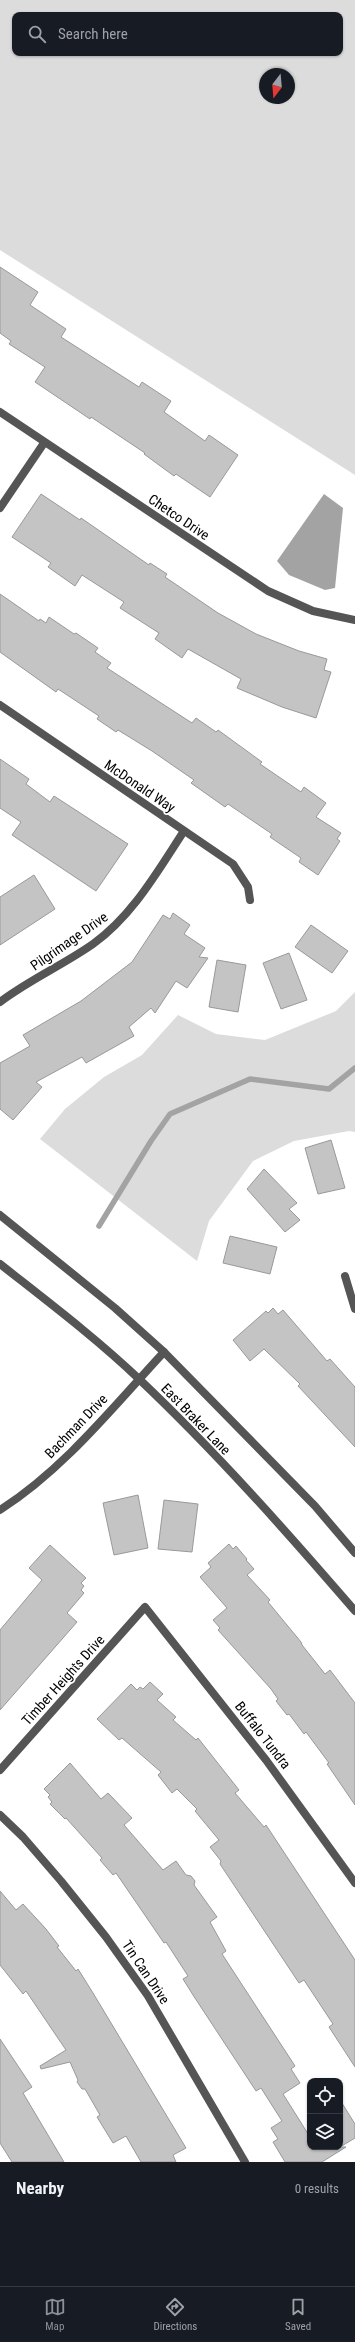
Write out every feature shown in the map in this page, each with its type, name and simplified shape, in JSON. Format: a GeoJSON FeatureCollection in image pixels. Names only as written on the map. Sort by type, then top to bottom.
{"type":"FeatureCollection","features":[{"type":"Feature","properties":{"kind":"street","name":"Chetco Drive"},"geometry":{"type":"LineString","coordinates":[[0,412],[44,443],[268,591],[312,611],[355,620]]}},
{"type":"Feature","properties":{"kind":"street"},"geometry":{"type":"LineString","coordinates":[[0,508],[44,443]]}},
{"type":"Feature","properties":{"kind":"street","name":"McDonald Way"},"geometry":{"type":"LineString","coordinates":[[0,706],[233,864],[248,887],[250,900]]}},
{"type":"Feature","properties":{"kind":"street","name":"Pilgrimage Drive"},"geometry":{"type":"LineString","coordinates":[[0,1002],[68,961],[119,922],[140,899],[184,831]]}},
{"type":"Feature","properties":{"kind":"street","name":"East Braker Lane"},"geometry":{"type":"LineString","coordinates":[[0,1215],[115,1308],[164,1352],[315,1506],[355,1553]]}},
{"type":"Feature","properties":{"kind":"street","name":"East Braker Lane"},"geometry":{"type":"LineString","coordinates":[[0,1264],[46,1300],[139,1379],[242,1485],[355,1612]]}},
{"type":"Feature","properties":{"kind":"street"},"geometry":{"type":"LineString","coordinates":[[346,1276],[355,1309]]}},
{"type":"Feature","properties":{"kind":"street","name":"Bachman Drive"},"geometry":{"type":"LineString","coordinates":[[0,1510],[30,1491],[164,1352]]}},
{"type":"Feature","properties":{"kind":"street","name":"Timber Heights Drive"},"geometry":{"type":"LineString","coordinates":[[0,1770],[145,1607]]}},
{"type":"Feature","properties":{"kind":"street","name":"Buffalo Tundra"},"geometry":{"type":"LineString","coordinates":[[145,1607],[352,1872],[355,1883]]}},
{"type":"Feature","properties":{"kind":"street","name":"Tin Can Drive"},"geometry":{"type":"LineString","coordinates":[[0,1815],[23,1837],[61,1881],[106,1937],[148,1996],[245,2162]]}},
{"type":"Feature","properties":{"kind":"shaded area"},"geometry":{"type":"Polygon","coordinates":[[[0,0],[355,0],[355,475],[0,250],[0,0]]]}},
{"type":"Feature","properties":{"kind":"shaded area"},"geometry":{"type":"Polygon","coordinates":[[[324,494],[343,508],[335,588],[325,590],[289,575],[277,561],[324,494]]]}},
{"type":"Feature","properties":{"kind":"shaded area"},"geometry":{"type":"Polygon","coordinates":[[[355,992],[355,1132],[349,1131],[294,1141],[253,1161],[209,1221],[197,1261],[40,1139],[65,1109],[104,1077],[142,1055],[178,1015],[216,1034],[265,1040],[336,1011],[355,992]]]}},
{"type":"Feature","properties":{"kind":"building"},"geometry":{"type":"Polygon","coordinates":[[[0,267],[38,292],[30,305],[66,329],[61,337],[139,387],[142,382],[171,401],[164,412],[205,441],[209,435],[238,455],[210,497],[176,474],[174,476],[144,454],[145,453],[91,417],[90,419],[35,382],[45,367],[9,344],[11,341],[0,333],[0,267]]]}},
{"type":"Feature","properties":{"kind":"building"},"geometry":{"type":"Polygon","coordinates":[[[41,494],[80,520],[81,518],[149,565],[150,563],[167,574],[165,577],[218,613],[256,634],[299,651],[327,659],[324,670],[331,672],[316,718],[282,707],[237,688],[241,679],[188,649],[182,658],[155,639],[159,633],[120,608],[124,602],[82,575],[75,586],[48,567],[51,563],[12,537],[41,494]]]}},
{"type":"Feature","properties":{"kind":"building"},"geometry":{"type":"Polygon","coordinates":[[[0,594],[39,621],[40,619],[46,623],[49,617],[74,634],[76,633],[98,648],[95,652],[111,663],[107,668],[192,723],[196,718],[216,732],[218,730],[262,762],[260,764],[301,792],[304,787],[326,803],[316,817],[341,833],[337,839],[340,841],[318,875],[299,862],[301,858],[270,837],[272,834],[228,804],[225,807],[191,783],[194,780],[152,751],[118,730],[116,732],[97,719],[99,716],[58,689],[56,692],[0,652],[0,594]]]}},
{"type":"Feature","properties":{"kind":"building"},"geometry":{"type":"Polygon","coordinates":[[[0,759],[29,779],[26,784],[50,802],[54,796],[128,844],[96,891],[12,835],[21,822],[0,808],[0,759]]]}},
{"type":"Feature","properties":{"kind":"building"},"geometry":{"type":"Polygon","coordinates":[[[34,875],[55,909],[0,945],[0,897],[34,875]]]}},
{"type":"Feature","properties":{"kind":"building"},"geometry":{"type":"Polygon","coordinates":[[[173,913],[190,925],[184,934],[205,948],[199,957],[208,958],[187,988],[176,981],[155,1013],[151,1008],[129,1027],[134,1036],[86,1063],[82,1057],[36,1082],[42,1087],[13,1120],[0,1109],[0,1063],[30,1046],[23,1035],[81,1001],[132,962],[163,915],[170,919],[173,913]]]}},
{"type":"Feature","properties":{"kind":"building"},"geometry":{"type":"Polygon","coordinates":[[[311,925],[348,951],[332,973],[295,947],[311,925]]]}},
{"type":"Feature","properties":{"kind":"building"},"geometry":{"type":"Polygon","coordinates":[[[289,953],[307,1000],[281,1009],[263,963],[289,953]]]}},
{"type":"Feature","properties":{"kind":"building"},"geometry":{"type":"Polygon","coordinates":[[[217,960],[246,965],[238,1012],[209,1007],[217,960]]]}},
{"type":"Feature","properties":{"kind":"building"},"geometry":{"type":"Polygon","coordinates":[[[331,1140],[345,1188],[318,1194],[305,1148],[331,1140]]]}},
{"type":"Feature","properties":{"kind":"building"},"geometry":{"type":"Polygon","coordinates":[[[264,1169],[297,1203],[289,1209],[300,1220],[285,1232],[247,1189],[264,1169]]]}},
{"type":"Feature","properties":{"kind":"building"},"geometry":{"type":"Polygon","coordinates":[[[230,1236],[277,1247],[270,1274],[223,1263],[230,1236]]]}},
{"type":"Feature","properties":{"kind":"building"},"geometry":{"type":"Polygon","coordinates":[[[273,1308],[278,1314],[283,1310],[327,1361],[330,1359],[355,1387],[355,1447],[298,1386],[300,1384],[264,1349],[250,1361],[233,1340],[266,1311],[268,1313],[273,1308]]]}},
{"type":"Feature","properties":{"kind":"building"},"geometry":{"type":"Polygon","coordinates":[[[138,1495],[148,1548],[114,1555],[103,1503],[138,1495]]]}},
{"type":"Feature","properties":{"kind":"building"},"geometry":{"type":"Polygon","coordinates":[[[164,1500],[198,1504],[192,1552],[158,1549],[164,1500]]]}},
{"type":"Feature","properties":{"kind":"building"},"geometry":{"type":"Polygon","coordinates":[[[229,1544],[233,1549],[236,1546],[247,1559],[246,1560],[254,1569],[247,1575],[270,1600],[268,1602],[302,1645],[325,1674],[330,1670],[355,1703],[355,1805],[327,1764],[329,1763],[306,1732],[304,1734],[289,1714],[287,1715],[276,1701],[278,1699],[271,1689],[218,1630],[220,1628],[213,1620],[227,1608],[200,1577],[211,1567],[208,1563],[229,1544]]]}},
{"type":"Feature","properties":{"kind":"building"},"geometry":{"type":"Polygon","coordinates":[[[50,1545],[86,1578],[81,1583],[84,1586],[81,1590],[84,1593],[67,1613],[77,1622],[0,1710],[0,1630],[42,1580],[29,1568],[50,1545]]]}},
{"type":"Feature","properties":{"kind":"building"},"geometry":{"type":"Polygon","coordinates":[[[150,1682],[163,1694],[157,1700],[176,1717],[173,1720],[196,1740],[198,1738],[239,1790],[235,1793],[264,1827],[266,1825],[355,1960],[355,2067],[329,2027],[333,2024],[304,1980],[299,1983],[220,1864],[221,1861],[210,1847],[219,1840],[195,1811],[197,1809],[177,1789],[172,1793],[158,1775],[161,1772],[122,1738],[119,1740],[97,1719],[131,1684],[137,1690],[140,1687],[143,1689],[150,1682]]]}},
{"type":"Feature","properties":{"kind":"building"},"geometry":{"type":"Polygon","coordinates":[[[70,1763],[101,1799],[108,1793],[132,1818],[124,1825],[163,1870],[176,1861],[186,1875],[191,1876],[195,1881],[194,1885],[217,1917],[210,1922],[226,1951],[222,1954],[295,2066],[291,2069],[300,2083],[283,2094],[307,2132],[307,2150],[341,2150],[322,2162],[285,2162],[273,2142],[278,2139],[271,2128],[282,2121],[261,2088],[256,2091],[183,1979],[188,1976],[166,1942],[164,1943],[116,1873],[113,1875],[100,1860],[102,1858],[66,1818],[65,1819],[50,1804],[52,1802],[48,1797],[50,1795],[44,1789],[70,1763]]]}},
{"type":"Feature","properties":{"kind":"building"},"geometry":{"type":"Polygon","coordinates":[[[0,1891],[16,1910],[23,1904],[46,1929],[59,1946],[57,1947],[76,1971],[78,1969],[186,2148],[173,2155],[176,2162],[141,2162],[126,2136],[113,2143],[97,2117],[100,2115],[85,2089],[82,2089],[77,2082],[78,2080],[70,2062],[41,2069],[40,2066],[66,2050],[26,1991],[23,1994],[0,1965],[0,1891]]]}},
{"type":"Feature","properties":{"kind":"building"},"geometry":{"type":"Polygon","coordinates":[[[0,2039],[32,2087],[23,2093],[64,2162],[12,2162],[0,2143],[0,2039]]]}},
{"type":"Feature","properties":{"kind":"building"},"geometry":{"type":"Polygon","coordinates":[[[343,2105],[355,2124],[355,2138],[343,2145],[343,2105]]]}},
{"type":"Feature","properties":{"kind":"waterway"},"geometry":{"type":"LineString","coordinates":[[99,1226],[151,1141],[170,1114],[250,1079],[329,1089],[355,1068]]}}]}
